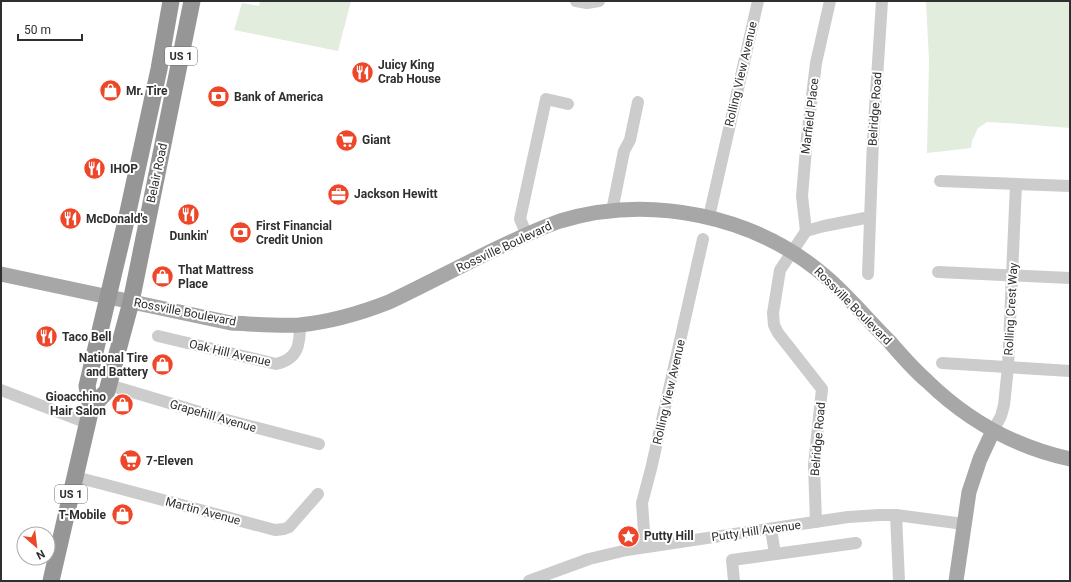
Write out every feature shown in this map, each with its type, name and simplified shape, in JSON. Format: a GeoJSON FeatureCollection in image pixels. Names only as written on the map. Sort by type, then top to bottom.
{"type":"FeatureCollection","features":[{"type":"Feature","properties":{"kind":"highway","name":"Belair Road"},"geometry":{"type":"LineString","coordinates":[[51,581],[89,415],[87,386],[126,221],[159,69],[171,1]]}},
{"type":"Feature","properties":{"kind":"highway","name":"Belair Road"},"geometry":{"type":"LineString","coordinates":[[89,415],[107,391],[131,302],[192,1]]}},
{"type":"Feature","properties":{"kind":"main road","name":"Rossville Boulevard"},"geometry":{"type":"LineString","coordinates":[[1,274],[231,323],[262,325],[300,324],[347,316],[383,305],[527,235],[559,222],[588,215],[630,210],[660,210],[709,217],[757,234],[792,253],[826,277],[926,381],[955,406],[993,431]]}},
{"type":"Feature","properties":{"kind":"main road"},"geometry":{"type":"LineString","coordinates":[[956,581],[972,480],[993,431],[1019,443],[1070,459]]}},
{"type":"Feature","properties":{"kind":"street"},"geometry":{"type":"LineString","coordinates":[[576,1],[587,3],[599,1]]}},
{"type":"Feature","properties":{"kind":"street","name":"Rolling View Avenue"},"geometry":{"type":"LineString","coordinates":[[709,217],[758,1]]}},
{"type":"Feature","properties":{"kind":"street","name":"Marfield Place"},"geometry":{"type":"LineString","coordinates":[[806,232],[802,196],[807,137],[816,63],[830,1]]}},
{"type":"Feature","properties":{"kind":"street","name":"Belridge Road"},"geometry":{"type":"LineString","coordinates":[[868,274],[873,140],[882,1]]}},
{"type":"Feature","properties":{"kind":"street"},"geometry":{"type":"LineString","coordinates":[[527,235],[520,219],[546,99],[568,104]]}},
{"type":"Feature","properties":{"kind":"street"},"geometry":{"type":"LineString","coordinates":[[612,211],[624,151],[630,140],[638,102]]}},
{"type":"Feature","properties":{"kind":"street"},"geometry":{"type":"LineString","coordinates":[[940,181],[1070,186]]}},
{"type":"Feature","properties":{"kind":"street","name":"Rolling Crest Way"},"geometry":{"type":"LineString","coordinates":[[993,431],[1001,416],[1004,405],[1008,368],[1016,184]]}},
{"type":"Feature","properties":{"kind":"street"},"geometry":{"type":"LineString","coordinates":[[806,232],[824,226],[870,217]]}},
{"type":"Feature","properties":{"kind":"street","name":"Belridge Road"},"geometry":{"type":"LineString","coordinates":[[806,232],[780,270],[773,313],[774,325],[778,333],[822,389],[814,465],[816,522]]}},
{"type":"Feature","properties":{"kind":"street","name":"Rolling View Avenue"},"geometry":{"type":"LineString","coordinates":[[645,546],[642,503],[653,462],[703,238]]}},
{"type":"Feature","properties":{"kind":"street"},"geometry":{"type":"LineString","coordinates":[[938,272],[1070,278]]}},
{"type":"Feature","properties":{"kind":"street","name":"Oak Hill Avenue"},"geometry":{"type":"LineString","coordinates":[[158,336],[276,364],[285,362],[296,351],[300,338],[300,324]]}},
{"type":"Feature","properties":{"kind":"street"},"geometry":{"type":"LineString","coordinates":[[942,363],[1070,371]]}},
{"type":"Feature","properties":{"kind":"street","name":"Grapehill Avenue"},"geometry":{"type":"LineString","coordinates":[[109,385],[223,419],[319,444]]}},
{"type":"Feature","properties":{"kind":"street"},"geometry":{"type":"LineString","coordinates":[[1,390],[89,415]]}},
{"type":"Feature","properties":{"kind":"street","name":"Martin Avenue"},"geometry":{"type":"LineString","coordinates":[[75,477],[275,530],[289,527],[318,494]]}},
{"type":"Feature","properties":{"kind":"street","name":"Putty Hill Avenue"},"geometry":{"type":"LineString","coordinates":[[529,581],[588,559],[645,546],[865,515],[896,515],[964,524]]}},
{"type":"Feature","properties":{"kind":"street"},"geometry":{"type":"LineString","coordinates":[[896,515],[899,581]]}},
{"type":"Feature","properties":{"kind":"street"},"geometry":{"type":"LineString","coordinates":[[771,529],[775,554]]}},
{"type":"Feature","properties":{"kind":"street"},"geometry":{"type":"LineString","coordinates":[[734,581],[732,560],[856,543]]}},
{"type":"Feature","properties":{"kind":"green space"},"geometry":{"type":"Polygon","coordinates":[[[260,1],[351,1],[338,51],[234,30],[242,3],[259,6],[260,1]]]}},
{"type":"Feature","properties":{"kind":"green space"},"geometry":{"type":"Polygon","coordinates":[[[926,1],[1070,1],[1070,128],[987,122],[978,128],[972,141],[971,148],[927,153],[929,61],[926,1]]]}},
{"type":"Feature","properties":{"kind":"place","name":"Juicy King Crab House"},"geometry":{"type":"Point","coordinates":[363,72]}},
{"type":"Feature","properties":{"kind":"place","name":"Mr. Tire"},"geometry":{"type":"Point","coordinates":[111,91]}},
{"type":"Feature","properties":{"kind":"place","name":"Bank of America"},"geometry":{"type":"Point","coordinates":[218,97]}},
{"type":"Feature","properties":{"kind":"place","name":"Giant"},"geometry":{"type":"Point","coordinates":[347,140]}},
{"type":"Feature","properties":{"kind":"place","name":"IHOP"},"geometry":{"type":"Point","coordinates":[94,169]}},
{"type":"Feature","properties":{"kind":"place","name":"Jackson Hewitt"},"geometry":{"type":"Point","coordinates":[338,194]}},
{"type":"Feature","properties":{"kind":"place","name":"Dunkin'"},"geometry":{"type":"Point","coordinates":[189,215]}},
{"type":"Feature","properties":{"kind":"place","name":"McDonald's"},"geometry":{"type":"Point","coordinates":[71,219]}},
{"type":"Feature","properties":{"kind":"place","name":"First Financial Credit Union"},"geometry":{"type":"Point","coordinates":[240,233]}},
{"type":"Feature","properties":{"kind":"place","name":"That Mattress Place"},"geometry":{"type":"Point","coordinates":[162,277]}},
{"type":"Feature","properties":{"kind":"place","name":"Taco Bell"},"geometry":{"type":"Point","coordinates":[47,337]}},
{"type":"Feature","properties":{"kind":"place","name":"National Tire and Battery"},"geometry":{"type":"Point","coordinates":[163,365]}},
{"type":"Feature","properties":{"kind":"place","name":"Gioacchino Hair Salon"},"geometry":{"type":"Point","coordinates":[122,404]}},
{"type":"Feature","properties":{"kind":"place","name":"7-Eleven"},"geometry":{"type":"Point","coordinates":[131,461]}},
{"type":"Feature","properties":{"kind":"place","name":"T-Mobile"},"geometry":{"type":"Point","coordinates":[122,515]}},
{"type":"Feature","properties":{"kind":"place","name":"Putty Hill"},"geometry":{"type":"Point","coordinates":[628,536]}}]}
